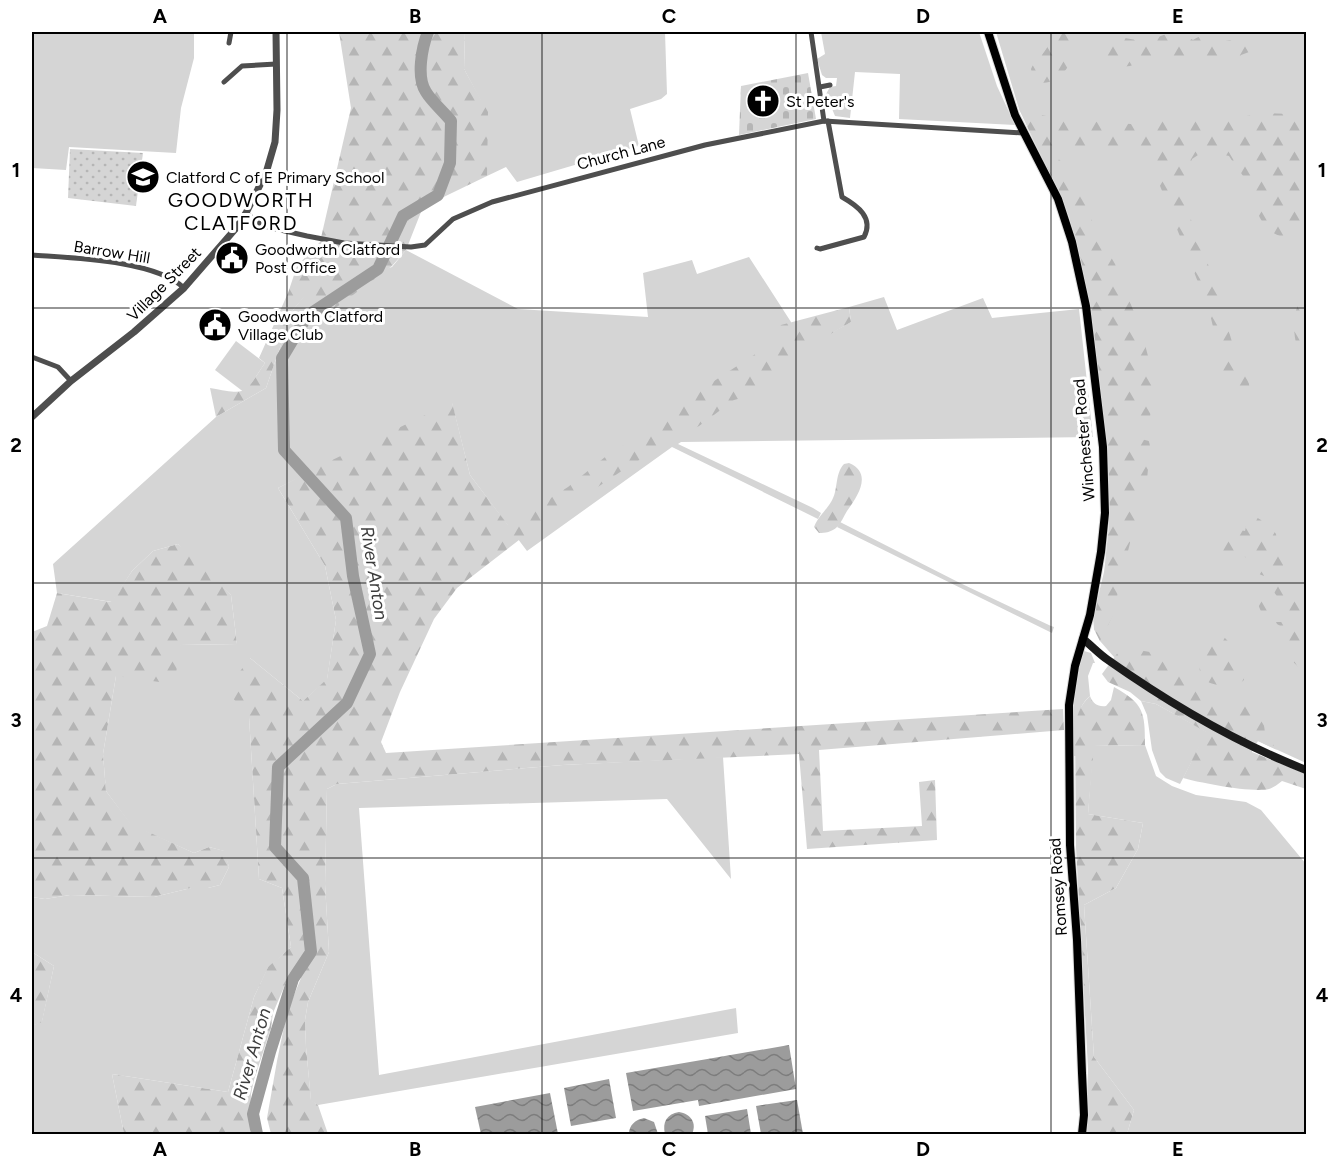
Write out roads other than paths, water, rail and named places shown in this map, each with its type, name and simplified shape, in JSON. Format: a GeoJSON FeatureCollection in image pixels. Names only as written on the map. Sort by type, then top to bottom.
{"type":"FeatureCollection","features":[{"type":"Feature","properties":{"kind":"main road","name":"Winchester Road"},"geometry":{"type":"LineString","coordinates":[[988,32],[1010,102],[1064,215],[1081,279],[1092,350],[1104,469],[1105,513],[1096,586],[1083,639]]}},
{"type":"Feature","properties":{"kind":"main road"},"geometry":{"type":"LineString","coordinates":[[1083,639],[1107,660],[1190,712],[1247,744],[1306,770]]}},
{"type":"Feature","properties":{"kind":"main road","name":"Romsey Road"},"geometry":{"type":"LineString","coordinates":[[1082,1134],[1084,1115],[1077,940],[1070,845],[1069,733],[1075,666],[1083,639]]}},
{"type":"Feature","properties":{"kind":"street"},"geometry":{"type":"LineString","coordinates":[[229,44],[231,32]]}},
{"type":"Feature","properties":{"kind":"street","name":"Village Street"},"geometry":{"type":"LineString","coordinates":[[32,417],[71,381],[111,351],[184,288],[237,227],[246,213],[266,173],[275,141],[276,32]]}},
{"type":"Feature","properties":{"kind":"street"},"geometry":{"type":"LineString","coordinates":[[811,32],[842,197],[855,204],[866,215],[868,229],[864,237],[817,248]]}},
{"type":"Feature","properties":{"kind":"street"},"geometry":{"type":"LineString","coordinates":[[224,82],[242,66],[276,64]]}},
{"type":"Feature","properties":{"kind":"street"},"geometry":{"type":"LineString","coordinates":[[820,87],[830,85]]}},
{"type":"Feature","properties":{"kind":"street","name":"Church Lane"},"geometry":{"type":"LineString","coordinates":[[246,213],[263,226],[285,231],[344,243],[411,247],[425,244],[453,219],[492,202],[705,145],[826,121],[1023,133]]}},
{"type":"Feature","properties":{"kind":"street","name":"Barrow Hill"},"geometry":{"type":"LineString","coordinates":[[32,255],[128,265],[171,278],[184,288]]}},
{"type":"Feature","properties":{"kind":"street"},"geometry":{"type":"LineString","coordinates":[[32,357],[58,367],[71,381]]}},
{"type":"Feature","properties":{"kind":"water"},"geometry":{"type":"Polygon","coordinates":[[[789,1045],[796,1089],[699,1106],[698,1100],[633,1111],[626,1073],[789,1045]]]}},
{"type":"Feature","properties":{"kind":"water"},"geometry":{"type":"Polygon","coordinates":[[[609,1079],[616,1118],[571,1126],[564,1088],[609,1079]]]}},
{"type":"Feature","properties":{"kind":"water"},"geometry":{"type":"Polygon","coordinates":[[[550,1093],[558,1134],[481,1134],[475,1107],[550,1093]]]}},
{"type":"Feature","properties":{"kind":"water"},"geometry":{"type":"Polygon","coordinates":[[[797,1100],[803,1134],[761,1134],[756,1106],[797,1100]]]}},
{"type":"Feature","properties":{"kind":"water"},"geometry":{"type":"Polygon","coordinates":[[[747,1109],[751,1134],[708,1134],[705,1116],[747,1109]]]}},
{"type":"Feature","properties":{"kind":"water"},"geometry":{"type":"Polygon","coordinates":[[[679,1112],[692,1120],[694,1126],[692,1134],[665,1134],[666,1119],[679,1112]]]}},
{"type":"Feature","properties":{"kind":"water"},"geometry":{"type":"Polygon","coordinates":[[[644,1118],[654,1122],[658,1134],[629,1134],[633,1123],[644,1118]]]}},
{"type":"Feature","properties":{"kind":"waterway","name":"River Anton"},"geometry":{"type":"LineString","coordinates":[[257,1134],[253,1114],[270,1052],[293,979],[311,952],[303,878],[275,847],[278,767],[347,703],[370,654],[353,576],[346,518],[284,450],[282,358],[307,316],[378,269],[403,216],[438,195],[450,163],[451,121],[431,99],[423,86],[421,62],[428,32]]}},
{"type":"Feature","properties":{"kind":"place","name":"St Peter's"},"geometry":{"type":"Point","coordinates":[763,101]}},
{"type":"Feature","properties":{"kind":"place","name":"Clatford C of E Primary School"},"geometry":{"type":"Point","coordinates":[143,177]}},
{"type":"Feature","properties":{"kind":"place","name":"Goodworth Clatford Post Office"},"geometry":{"type":"Point","coordinates":[232,258]}},
{"type":"Feature","properties":{"kind":"place","name":"Goodworth Clatford Village Club"},"geometry":{"type":"Point","coordinates":[215,325]}},
{"type":"Feature","properties":{"kind":"district","name":"GOODWORTH CLATFORD"},"geometry":{"type":"Point","coordinates":[241,212]}}]}
